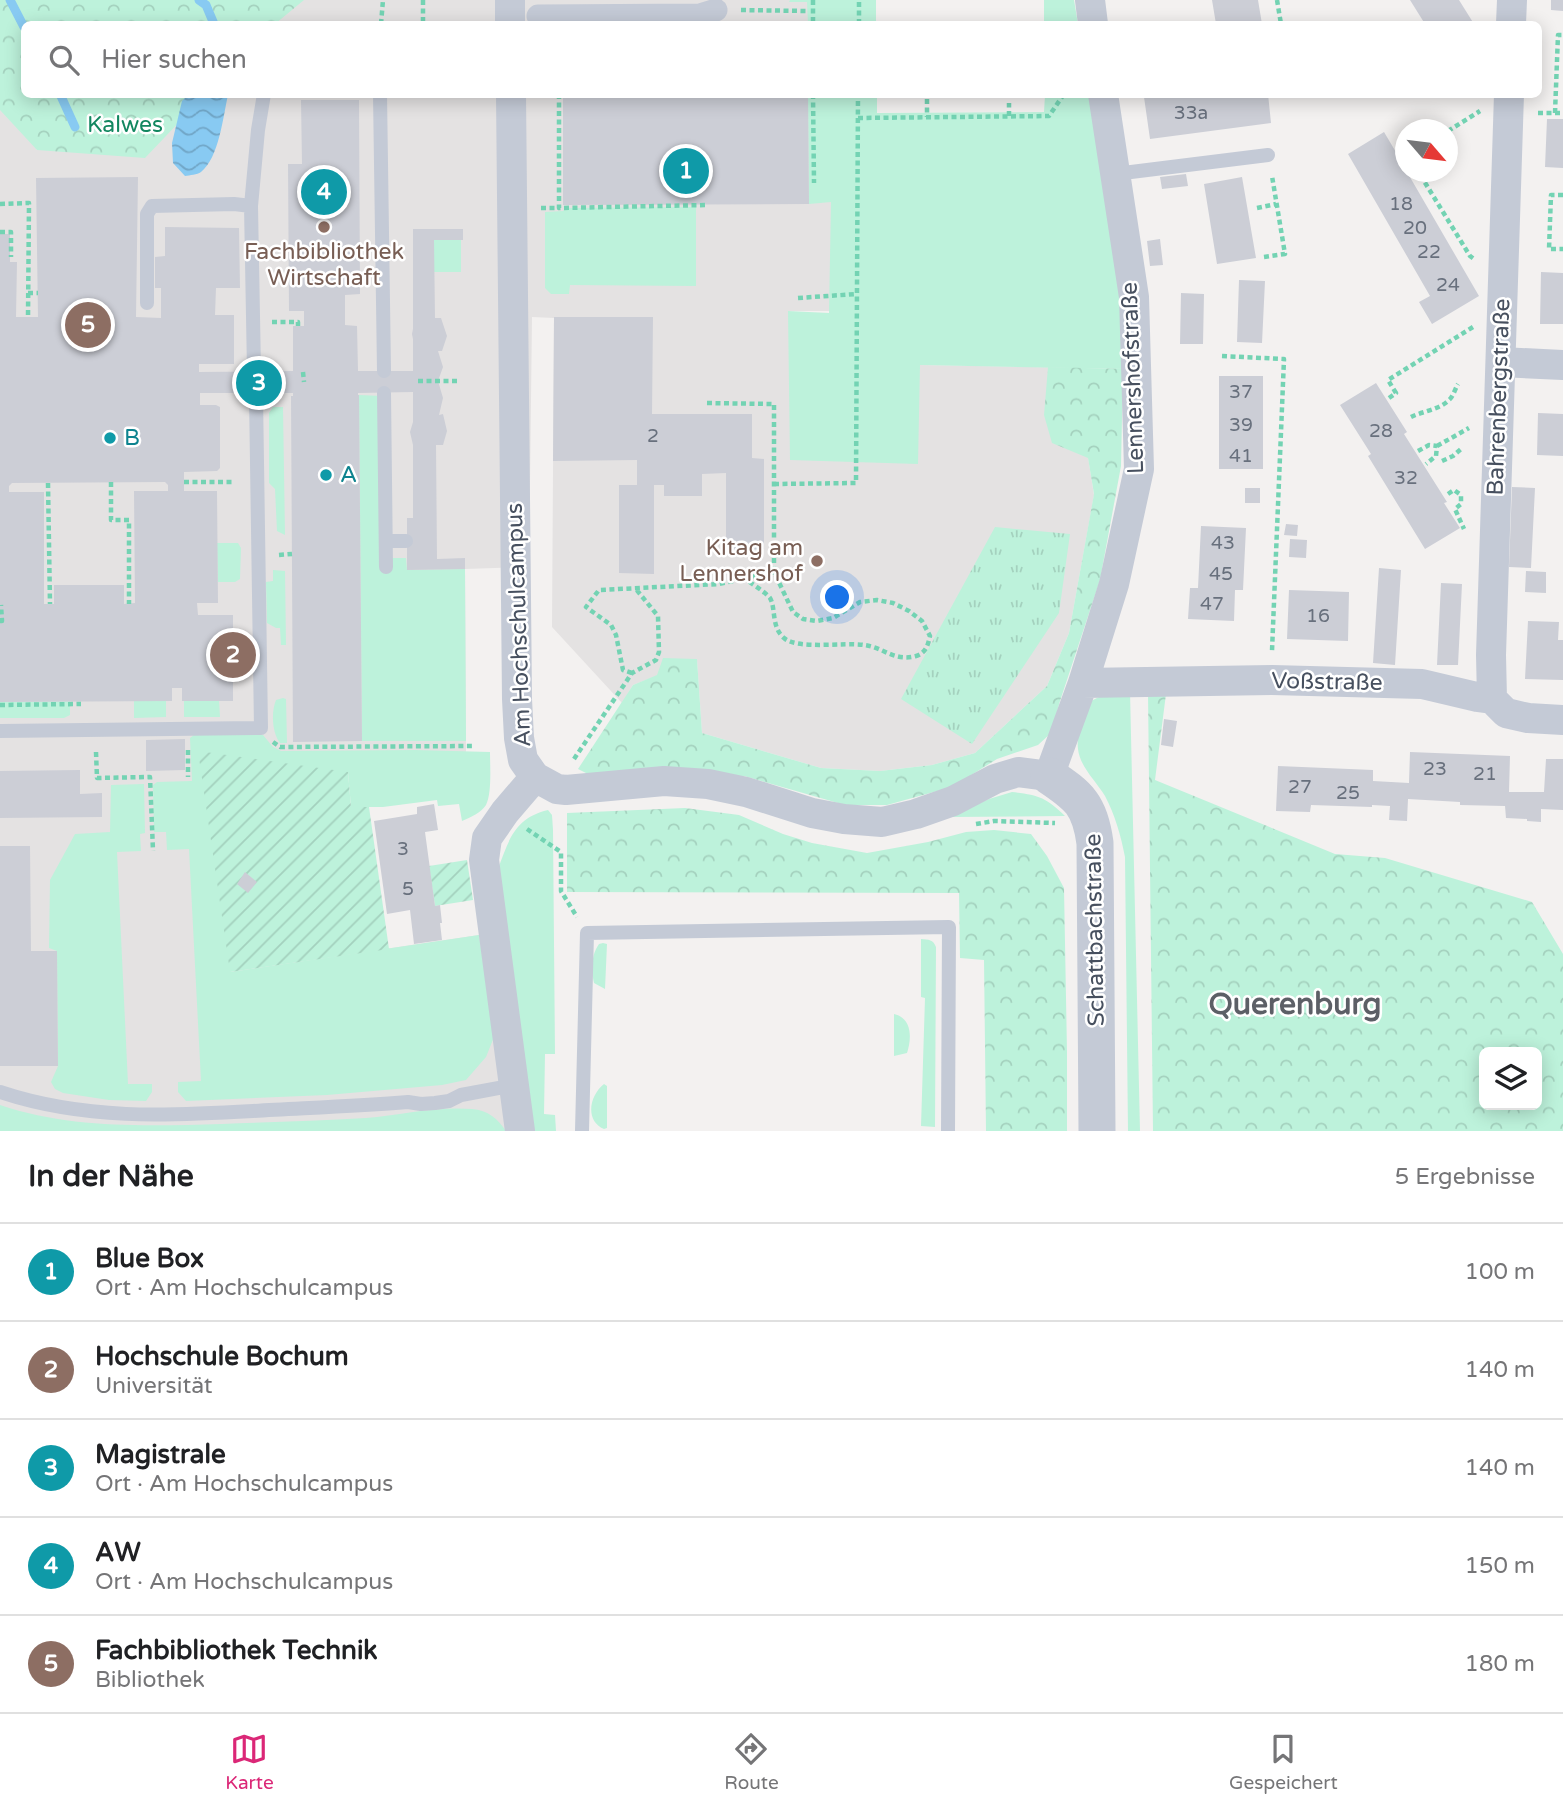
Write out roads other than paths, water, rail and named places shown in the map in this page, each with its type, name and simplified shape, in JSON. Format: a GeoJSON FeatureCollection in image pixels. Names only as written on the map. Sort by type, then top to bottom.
{"type":"FeatureCollection","features":[{"type":"Feature","properties":{"kind":"street"},"geometry":{"type":"LineString","coordinates":[[510,0],[543,15],[704,12]]}},
{"type":"Feature","properties":{"kind":"street"},"geometry":{"type":"LineString","coordinates":[[1090,0],[1093,21]]}},
{"type":"Feature","properties":{"kind":"street"},"geometry":{"type":"LineString","coordinates":[[1511,21],[1512,0]]}},
{"type":"Feature","properties":{"kind":"street","name":"Am Hochschulcampus"},"geometry":{"type":"LineString","coordinates":[[511,98],[519,738],[523,760],[536,777],[505,812],[487,838],[484,860],[520,1131]]}},
{"type":"Feature","properties":{"kind":"street","name":"Lennershofstraße"},"geometry":{"type":"LineString","coordinates":[[1049,776],[1114,584],[1139,469],[1133,297],[1104,98]]}},
{"type":"Feature","properties":{"kind":"street","name":"Bahrenbergstraße"},"geometry":{"type":"LineString","coordinates":[[1492,699],[1491,641],[1509,98]]}},
{"type":"Feature","properties":{"kind":"street"},"geometry":{"type":"LineString","coordinates":[[1501,362],[1563,365]]}},
{"type":"Feature","properties":{"kind":"street","name":"Voßstraße"},"geometry":{"type":"LineString","coordinates":[[1083,682],[1272,680],[1422,684],[1492,699],[1506,713],[1528,718],[1563,720]]}},
{"type":"Feature","properties":{"kind":"street"},"geometry":{"type":"LineString","coordinates":[[536,777],[557,789],[566,790],[664,781],[708,784],[746,792],[812,813],[882,822],[953,801],[995,779],[1018,772],[1049,776]]}},
{"type":"Feature","properties":{"kind":"street","name":"Schattbachstraße"},"geometry":{"type":"LineString","coordinates":[[1049,776],[1070,790],[1085,807],[1092,822],[1095,843],[1097,1131]]}},
{"type":"Feature","properties":{"kind":"lane"},"geometry":{"type":"LineString","coordinates":[[254,371],[251,205],[263,98]]}},
{"type":"Feature","properties":{"kind":"lane"},"geometry":{"type":"LineString","coordinates":[[380,98],[384,370]]}},
{"type":"Feature","properties":{"kind":"lane"},"geometry":{"type":"LineString","coordinates":[[1115,174],[1268,155]]}},
{"type":"Feature","properties":{"kind":"lane"},"geometry":{"type":"LineString","coordinates":[[147,303],[147,214],[152,206],[251,205]]}},
{"type":"Feature","properties":{"kind":"lane"},"geometry":{"type":"LineString","coordinates":[[384,393],[386,566]]}},
{"type":"Feature","properties":{"kind":"lane"},"geometry":{"type":"LineString","coordinates":[[0,730],[261,728],[256,396]]}},
{"type":"Feature","properties":{"kind":"lane"},"geometry":{"type":"LineString","coordinates":[[386,541],[406,541]]}},
{"type":"Feature","properties":{"kind":"lane"},"geometry":{"type":"LineString","coordinates":[[582,1131],[587,933],[948,927],[948,1131]]}},
{"type":"Feature","properties":{"kind":"lane"},"geometry":{"type":"LineString","coordinates":[[0,1092],[54,1106],[109,1114],[166,1116],[408,1102],[435,1103],[514,1085]]}},
{"type":"Feature","properties":{"kind":"water"},"geometry":{"type":"Polygon","coordinates":[[[185,98],[227,98],[212,157],[201,172],[185,176],[173,163],[172,143],[185,98]]]}},
{"type":"Feature","properties":{"kind":"waterway"},"geometry":{"type":"LineString","coordinates":[[10,0],[21,21]]}},
{"type":"Feature","properties":{"kind":"waterway"},"geometry":{"type":"LineString","coordinates":[[199,0],[206,5],[213,21]]}},
{"type":"Feature","properties":{"kind":"waterway"},"geometry":{"type":"LineString","coordinates":[[62,98],[75,127]]}},
{"type":"Feature","properties":{"kind":"place","name":"Blue Box"},"geometry":{"type":"Point","coordinates":[686,171]}},
{"type":"Feature","properties":{"kind":"place","name":"AW"},"geometry":{"type":"Point","coordinates":[324,192]}},
{"type":"Feature","properties":{"kind":"place","name":"Fachbibliothek Wirtschaft"},"geometry":{"type":"Point","coordinates":[324,227]}},
{"type":"Feature","properties":{"kind":"place","name":"Fachbibliothek Technik"},"geometry":{"type":"Point","coordinates":[88,325]}},
{"type":"Feature","properties":{"kind":"place","name":"Magistrale"},"geometry":{"type":"Point","coordinates":[259,383]}},
{"type":"Feature","properties":{"kind":"place","name":"B"},"geometry":{"type":"Point","coordinates":[110,438]}},
{"type":"Feature","properties":{"kind":"place","name":"A"},"geometry":{"type":"Point","coordinates":[326,475]}},
{"type":"Feature","properties":{"kind":"place","name":"Kitag am Lennershof"},"geometry":{"type":"Point","coordinates":[817,561]}},
{"type":"Feature","properties":{"kind":"place","name":"Hochschule Bochum"},"geometry":{"type":"Point","coordinates":[233,655]}},
{"type":"Feature","properties":{"kind":"district","name":"Querenburg"},"geometry":{"type":"Point","coordinates":[1295,1004]}},
{"type":"Feature","properties":{"kind":"park label","name":"Kalwes"},"geometry":{"type":"Point","coordinates":[125,125]}}]}
